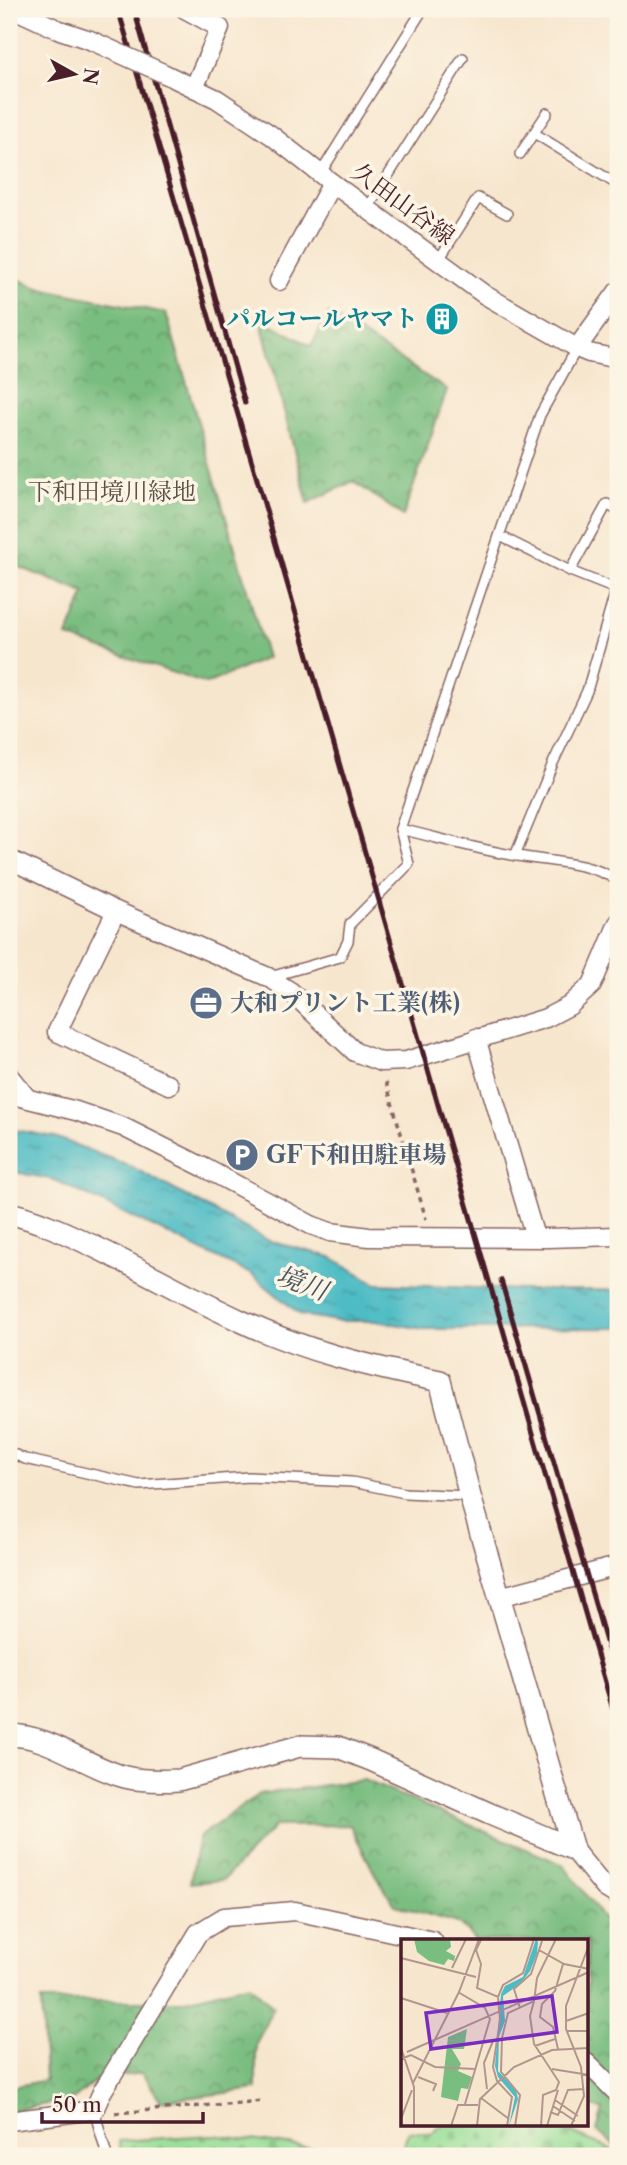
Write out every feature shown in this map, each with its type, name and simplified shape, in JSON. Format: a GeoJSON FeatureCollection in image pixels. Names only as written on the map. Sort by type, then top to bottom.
{"type":"FeatureCollection","features":[{"type":"Feature","properties":{"kind":"street","name":"久田山谷線"},"geometry":{"type":"LineString","coordinates":[[14,9],[57,29],[90,40],[217,99],[271,135],[366,209],[485,295],[577,348],[618,359]]}},
{"type":"Feature","properties":{"kind":"street"},"geometry":{"type":"LineString","coordinates":[[185,9],[220,28],[194,88]]}},
{"type":"Feature","properties":{"kind":"street"},"geometry":{"type":"LineString","coordinates":[[279,281],[326,179]]}},
{"type":"Feature","properties":{"kind":"street"},"geometry":{"type":"LineString","coordinates":[[577,348],[618,291]]}},
{"type":"Feature","properties":{"kind":"street"},"geometry":{"type":"LineString","coordinates":[[9,859],[116,911],[268,977],[290,991],[355,1052],[381,1062],[406,1061],[546,1018],[569,1006],[592,985],[618,923]]}},
{"type":"Feature","properties":{"kind":"street"},"geometry":{"type":"LineString","coordinates":[[116,911],[57,1032],[169,1084]]}},
{"type":"Feature","properties":{"kind":"street"},"geometry":{"type":"LineString","coordinates":[[476,1038],[535,1237]]}},
{"type":"Feature","properties":{"kind":"street"},"geometry":{"type":"LineString","coordinates":[[9,1076],[27,1098]]}},
{"type":"Feature","properties":{"kind":"street"},"geometry":{"type":"LineString","coordinates":[[9,1094],[76,1111],[123,1128],[311,1225],[330,1232],[369,1237],[618,1236]]}},
{"type":"Feature","properties":{"kind":"street"},"geometry":{"type":"LineString","coordinates":[[9,1213],[62,1231],[242,1322],[308,1348],[371,1366],[440,1381],[470,1496],[573,1849],[605,1888],[618,1896]]}},
{"type":"Feature","properties":{"kind":"street"},"geometry":{"type":"LineString","coordinates":[[499,1597],[618,1566]]}},
{"type":"Feature","properties":{"kind":"street"},"geometry":{"type":"LineString","coordinates":[[9,1735],[42,1741],[125,1777],[159,1781],[179,1780],[300,1746],[338,1747],[573,1849]]}},
{"type":"Feature","properties":{"kind":"street"},"geometry":{"type":"LineString","coordinates":[[9,2121],[94,2112],[102,2092],[198,1933],[224,1917],[295,1911],[424,1939]]}},
{"type":"Feature","properties":{"kind":"street"},"geometry":{"type":"LineString","coordinates":[[588,2064],[618,2094]]}},
{"type":"Feature","properties":{"kind":"lane"},"geometry":{"type":"LineString","coordinates":[[326,179],[423,9]]}},
{"type":"Feature","properties":{"kind":"lane"},"geometry":{"type":"LineString","coordinates":[[366,209],[463,58]]}},
{"type":"Feature","properties":{"kind":"lane"},"geometry":{"type":"LineString","coordinates":[[520,154],[547,113]]}},
{"type":"Feature","properties":{"kind":"lane"},"geometry":{"type":"LineString","coordinates":[[534,133],[618,185]]}},
{"type":"Feature","properties":{"kind":"lane"},"geometry":{"type":"LineString","coordinates":[[439,261],[478,198],[507,214]]}},
{"type":"Feature","properties":{"kind":"lane"},"geometry":{"type":"LineString","coordinates":[[268,977],[340,957],[348,941],[350,924],[410,864],[400,829],[540,415],[577,348]]}},
{"type":"Feature","properties":{"kind":"lane"},"geometry":{"type":"LineString","coordinates":[[570,571],[607,504],[618,511]]}},
{"type":"Feature","properties":{"kind":"lane"},"geometry":{"type":"LineString","coordinates":[[500,536],[570,571],[617,590],[587,691],[552,763],[515,856]]}},
{"type":"Feature","properties":{"kind":"lane"},"geometry":{"type":"LineString","coordinates":[[400,829],[515,856],[575,865],[608,874],[618,881]]}},
{"type":"Feature","properties":{"kind":"lane"},"geometry":{"type":"LineString","coordinates":[[9,1452],[25,1459],[139,1485],[249,1477],[352,1482],[405,1493],[470,1496]]}},
{"type":"Feature","properties":{"kind":"lane"},"geometry":{"type":"LineString","coordinates":[[9,1460],[25,1459]]}},
{"type":"Feature","properties":{"kind":"lane"},"geometry":{"type":"LineString","coordinates":[[94,2112],[107,2156]]}},
{"type":"Feature","properties":{"kind":"path"},"geometry":{"type":"LineString","coordinates":[[381,1062],[428,1225],[420,1224]]}},
{"type":"Feature","properties":{"kind":"path"},"geometry":{"type":"LineString","coordinates":[[94,2112],[262,2101]]}},
{"type":"Feature","properties":{"kind":"green space","name":"下和田境川緑地"},"geometry":{"type":"Polygon","coordinates":[[[9,275],[38,288],[166,313],[267,658],[206,684],[67,637],[85,593],[9,563],[9,275]]]}},
{"type":"Feature","properties":{"kind":"green space"},"geometry":{"type":"Polygon","coordinates":[[[329,313],[447,390],[403,516],[353,481],[308,503],[260,318],[311,346],[329,313]]]}},
{"type":"Feature","properties":{"kind":"green space"},"geometry":{"type":"Polygon","coordinates":[[[364,1780],[564,1865],[618,1939],[618,2147],[597,2131],[603,2109],[588,2107],[588,1939],[474,1939],[458,1923],[395,1905],[375,1874],[350,1825],[275,1826],[223,1880],[190,1883],[199,1837],[259,1794],[364,1780]]]}},
{"type":"Feature","properties":{"kind":"green space"},"geometry":{"type":"Polygon","coordinates":[[[249,1984],[273,2007],[256,2044],[256,2089],[161,2101],[142,2073],[98,2079],[74,2099],[9,2111],[9,2088],[45,2080],[41,2001],[182,2001],[249,1984]]]}},
{"type":"Feature","properties":{"kind":"green space"},"geometry":{"type":"Polygon","coordinates":[[[441,2126],[554,2126],[618,2152],[618,2156],[399,2156],[409,2131],[432,2134],[441,2126]]]}},
{"type":"Feature","properties":{"kind":"green space"},"geometry":{"type":"Polygon","coordinates":[[[213,2135],[340,2152],[341,2156],[122,2156],[119,2141],[213,2135]]]}},
{"type":"Feature","properties":{"kind":"water","name":"境川"},"geometry":{"type":"Polygon","coordinates":[[[9,1129],[55,1137],[132,1167],[269,1241],[331,1257],[377,1284],[525,1290],[618,1290],[618,1328],[425,1329],[376,1321],[337,1321],[301,1315],[251,1274],[55,1180],[9,1171],[9,1129]]]}},
{"type":"Feature","properties":{"kind":"railway"},"geometry":{"type":"LineString","coordinates":[[118,9],[618,1727]]}},
{"type":"Feature","properties":{"kind":"railway"},"geometry":{"type":"LineString","coordinates":[[134,9],[245,403]]}},
{"type":"Feature","properties":{"kind":"railway"},"geometry":{"type":"LineString","coordinates":[[501,1280],[618,1683]]}},
{"type":"Feature","properties":{"kind":"place","name":"パルコールヤマト"},"geometry":{"type":"Point","coordinates":[442,319]}},
{"type":"Feature","properties":{"kind":"place","name":"大和プリント工業(株)"},"geometry":{"type":"Point","coordinates":[206,1003]}},
{"type":"Feature","properties":{"kind":"place","name":"GF下和田駐車場"},"geometry":{"type":"Point","coordinates":[242,1155]}}]}
